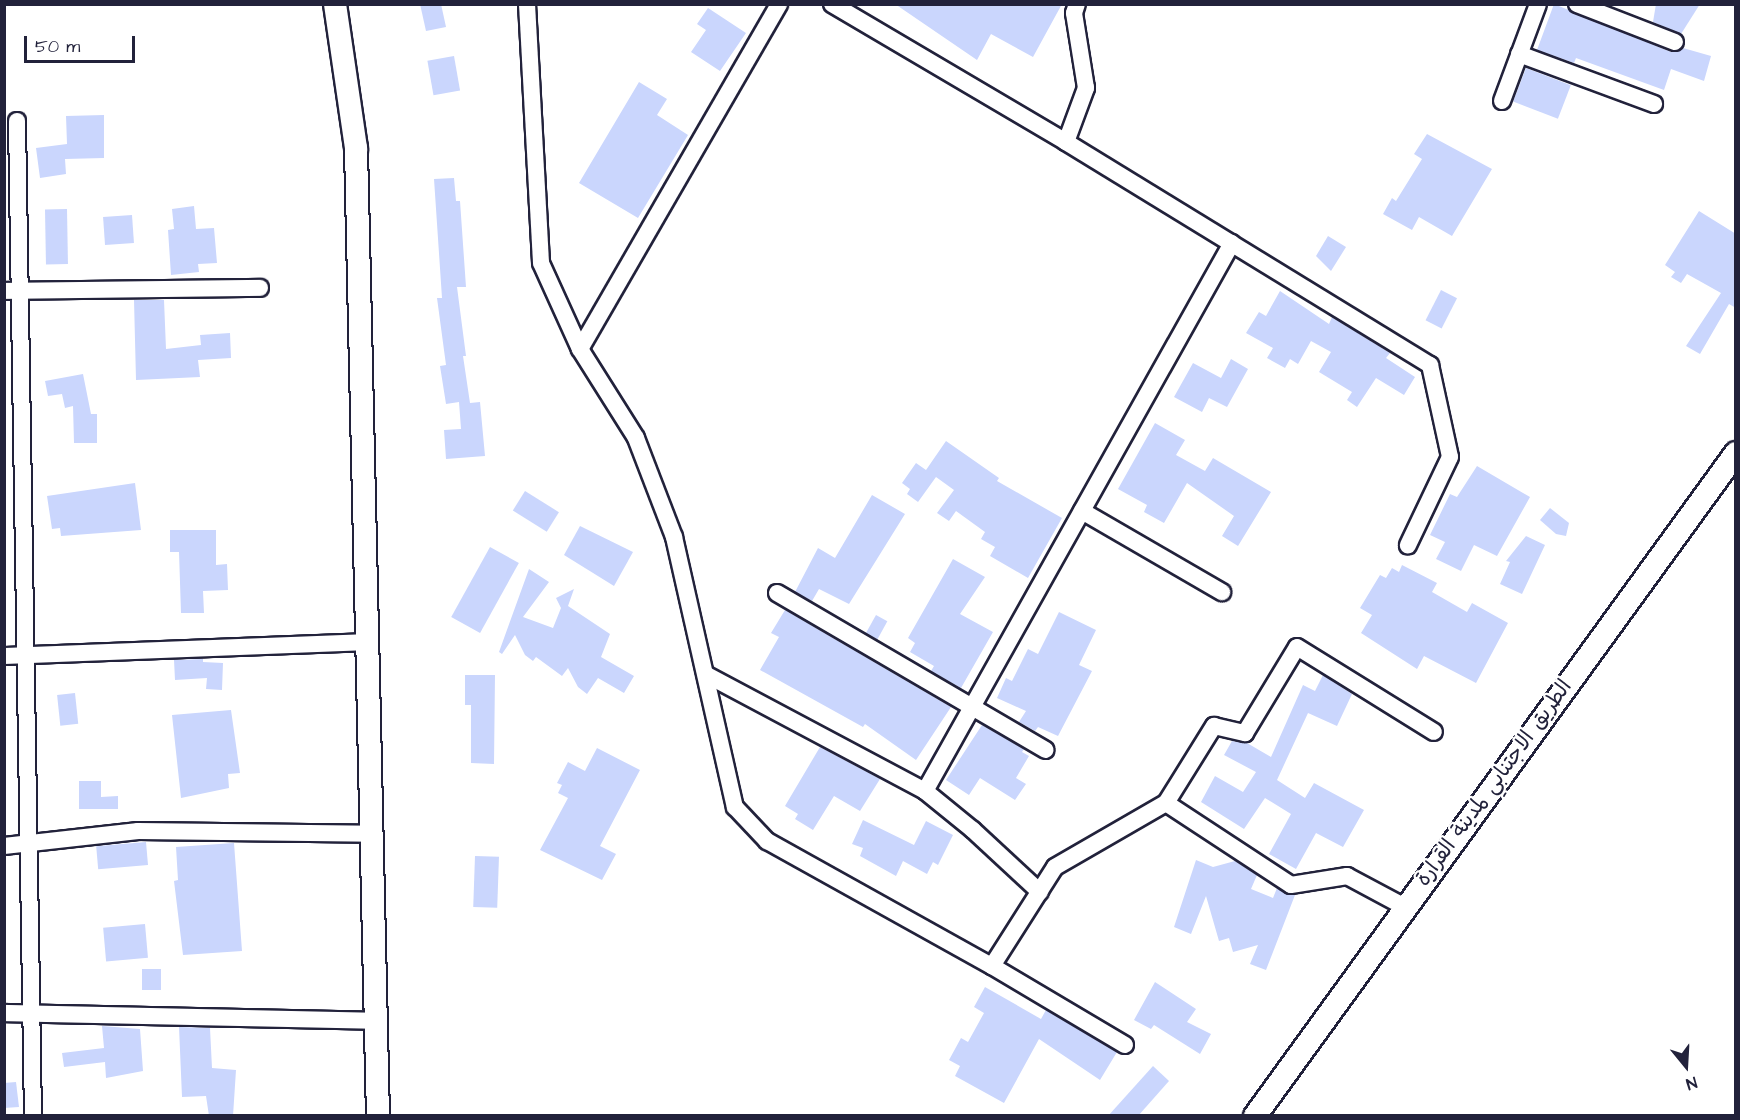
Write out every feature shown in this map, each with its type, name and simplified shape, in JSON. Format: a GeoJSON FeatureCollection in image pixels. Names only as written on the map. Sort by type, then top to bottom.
{"type":"FeatureCollection","features":[{"type":"Feature","properties":{"kind":"main road"},"geometry":{"type":"LineString","coordinates":[[335,4],[356,148],[378,1116]]}},
{"type":"Feature","properties":{"kind":"main road","name":"الطريق الاجتنابي لمدينة القرارة"},"geometry":{"type":"LineString","coordinates":[[1255,1116],[1736,453]]}},
{"type":"Feature","properties":{"kind":"street"},"geometry":{"type":"LineString","coordinates":[[527,4],[541,263],[580,349],[636,438],[674,537],[735,807],[767,841],[992,966],[1125,1045]]}},
{"type":"Feature","properties":{"kind":"street"},"geometry":{"type":"LineString","coordinates":[[580,349],[779,4]]}},
{"type":"Feature","properties":{"kind":"street"},"geometry":{"type":"LineString","coordinates":[[832,4],[1065,142],[1430,364],[1450,457],[1408,545]]}},
{"type":"Feature","properties":{"kind":"street"},"geometry":{"type":"LineString","coordinates":[[1065,142],[1086,88],[1074,13],[1077,4]]}},
{"type":"Feature","properties":{"kind":"street"},"geometry":{"type":"LineString","coordinates":[[1502,101],[1538,4]]}},
{"type":"Feature","properties":{"kind":"street"},"geometry":{"type":"LineString","coordinates":[[1577,4],[1675,42]]}},
{"type":"Feature","properties":{"kind":"street"},"geometry":{"type":"LineString","coordinates":[[1519,54],[1654,105]]}},
{"type":"Feature","properties":{"kind":"street"},"geometry":{"type":"LineString","coordinates":[[16,121],[12,290],[26,656],[33,1116]]}},
{"type":"Feature","properties":{"kind":"street"},"geometry":{"type":"LineString","coordinates":[[925,791],[1232,243]]}},
{"type":"Feature","properties":{"kind":"street"},"geometry":{"type":"LineString","coordinates":[[12,290],[260,288]]}},
{"type":"Feature","properties":{"kind":"street"},"geometry":{"type":"LineString","coordinates":[[1082,511],[1222,592]]}},
{"type":"Feature","properties":{"kind":"street"},"geometry":{"type":"LineString","coordinates":[[777,593],[1046,750]]}},
{"type":"Feature","properties":{"kind":"street"},"geometry":{"type":"LineString","coordinates":[[4,656],[368,642]]}},
{"type":"Feature","properties":{"kind":"street"},"geometry":{"type":"LineString","coordinates":[[992,966],[1055,867],[1166,803],[1214,726],[1245,733],[1297,647],[1434,732]]}},
{"type":"Feature","properties":{"kind":"street"},"geometry":{"type":"LineString","coordinates":[[707,675],[925,791],[974,830],[1040,892]]}},
{"type":"Feature","properties":{"kind":"street"},"geometry":{"type":"LineString","coordinates":[[1166,803],[1291,885],[1347,876],[1405,907]]}},
{"type":"Feature","properties":{"kind":"street"},"geometry":{"type":"LineString","coordinates":[[4,846],[138,831],[373,834]]}},
{"type":"Feature","properties":{"kind":"street"},"geometry":{"type":"LineString","coordinates":[[4,1013],[377,1021]]}},
{"type":"Feature","properties":{"kind":"building"},"geometry":{"type":"Polygon","coordinates":[[[420,4],[441,4],[446,27],[426,31],[420,4]]]}},
{"type":"Feature","properties":{"kind":"building"},"geometry":{"type":"Polygon","coordinates":[[[895,4],[1062,4],[1033,57],[991,34],[977,60],[895,4]]]}},
{"type":"Feature","properties":{"kind":"building"},"geometry":{"type":"Polygon","coordinates":[[[1554,4],[1671,52],[1683,48],[1711,56],[1704,81],[1671,69],[1664,90],[1576,58],[1574,63],[1537,50],[1554,4]]]}},
{"type":"Feature","properties":{"kind":"building"},"geometry":{"type":"Polygon","coordinates":[[[1656,4],[1700,4],[1681,34],[1653,22],[1656,4]]]}},
{"type":"Feature","properties":{"kind":"building"},"geometry":{"type":"Polygon","coordinates":[[[708,8],[746,33],[720,71],[691,52],[706,30],[697,24],[708,8]]]}},
{"type":"Feature","properties":{"kind":"building"},"geometry":{"type":"Polygon","coordinates":[[[454,56],[460,90],[433,95],[427,61],[454,56]]]}},
{"type":"Feature","properties":{"kind":"building"},"geometry":{"type":"Polygon","coordinates":[[[1526,68],[1571,85],[1558,119],[1513,102],[1526,68]]]}},
{"type":"Feature","properties":{"kind":"building"},"geometry":{"type":"Polygon","coordinates":[[[639,82],[667,99],[657,115],[688,135],[638,218],[579,183],[639,82]]]}},
{"type":"Feature","properties":{"kind":"building"},"geometry":{"type":"Polygon","coordinates":[[[104,115],[104,158],[65,159],[66,174],[40,178],[36,148],[67,144],[66,116],[104,115]]]}},
{"type":"Feature","properties":{"kind":"building"},"geometry":{"type":"Polygon","coordinates":[[[1427,134],[1492,169],[1452,236],[1419,217],[1412,230],[1383,214],[1392,198],[1396,201],[1422,159],[1414,154],[1427,134]]]}},
{"type":"Feature","properties":{"kind":"building"},"geometry":{"type":"Polygon","coordinates":[[[454,178],[456,201],[460,201],[466,287],[457,287],[466,356],[463,356],[470,403],[480,402],[485,456],[446,459],[444,430],[461,429],[459,402],[446,404],[440,366],[446,365],[437,298],[442,298],[434,179],[454,178]]]}},
{"type":"Feature","properties":{"kind":"building"},"geometry":{"type":"Polygon","coordinates":[[[194,206],[196,229],[214,228],[217,263],[198,264],[199,272],[171,275],[168,230],[174,229],[172,209],[194,206]]]}},
{"type":"Feature","properties":{"kind":"building"},"geometry":{"type":"Polygon","coordinates":[[[45,209],[67,209],[68,264],[46,264],[45,209]]]}},
{"type":"Feature","properties":{"kind":"building"},"geometry":{"type":"Polygon","coordinates":[[[1699,211],[1736,234],[1736,308],[1729,304],[1700,354],[1686,346],[1721,293],[1687,274],[1681,283],[1671,277],[1675,272],[1665,265],[1699,211]]]}},
{"type":"Feature","properties":{"kind":"building"},"geometry":{"type":"Polygon","coordinates":[[[132,215],[134,243],[105,245],[103,217],[132,215]]]}},
{"type":"Feature","properties":{"kind":"building"},"geometry":{"type":"Polygon","coordinates":[[[1328,236],[1346,247],[1331,271],[1316,256],[1328,236]]]}},
{"type":"Feature","properties":{"kind":"building"},"geometry":{"type":"Polygon","coordinates":[[[1441,290],[1457,298],[1442,328],[1426,320],[1441,290]]]}},
{"type":"Feature","properties":{"kind":"building"},"geometry":{"type":"Polygon","coordinates":[[[1280,291],[1329,324],[1332,317],[1390,353],[1386,358],[1415,377],[1404,395],[1376,378],[1357,407],[1347,400],[1352,392],[1319,372],[1331,352],[1311,341],[1298,364],[1290,359],[1285,368],[1267,358],[1273,348],[1246,333],[1259,312],[1266,316],[1280,291]]]}},
{"type":"Feature","properties":{"kind":"building"},"geometry":{"type":"Polygon","coordinates":[[[134,300],[164,300],[166,349],[201,345],[200,335],[230,333],[231,358],[198,360],[200,377],[136,380],[134,300]]]}},
{"type":"Feature","properties":{"kind":"building"},"geometry":{"type":"Polygon","coordinates":[[[1231,359],[1248,369],[1227,407],[1209,398],[1202,412],[1174,397],[1193,363],[1221,378],[1231,359]]]}},
{"type":"Feature","properties":{"kind":"building"},"geometry":{"type":"Polygon","coordinates":[[[83,374],[91,414],[97,414],[97,443],[74,443],[73,406],[65,408],[62,394],[48,396],[45,381],[83,374]]]}},
{"type":"Feature","properties":{"kind":"building"},"geometry":{"type":"Polygon","coordinates":[[[1155,423],[1185,440],[1176,455],[1205,471],[1213,458],[1271,492],[1238,546],[1222,536],[1234,516],[1187,483],[1164,523],[1144,512],[1147,505],[1118,489],[1155,423]]]}},
{"type":"Feature","properties":{"kind":"building"},"geometry":{"type":"Polygon","coordinates":[[[946,441],[999,478],[997,481],[1062,518],[1028,578],[990,556],[995,547],[981,539],[985,532],[956,511],[949,521],[937,513],[954,490],[936,477],[918,502],[907,494],[910,489],[902,483],[916,463],[926,470],[946,441]]]}},
{"type":"Feature","properties":{"kind":"building"},"geometry":{"type":"Polygon","coordinates":[[[1477,466],[1530,497],[1497,556],[1474,545],[1461,571],[1436,559],[1445,542],[1430,535],[1450,494],[1457,497],[1477,466]]]}},
{"type":"Feature","properties":{"kind":"building"},"geometry":{"type":"Polygon","coordinates":[[[135,483],[141,530],[61,536],[60,528],[52,529],[47,496],[135,483]]]}},
{"type":"Feature","properties":{"kind":"building"},"geometry":{"type":"Polygon","coordinates":[[[525,491],[559,512],[547,532],[513,511],[525,491]]]}},
{"type":"Feature","properties":{"kind":"building"},"geometry":{"type":"Polygon","coordinates":[[[872,495],[905,514],[849,604],[819,589],[812,601],[795,592],[818,548],[835,558],[872,495]]]}},
{"type":"Feature","properties":{"kind":"building"},"geometry":{"type":"Polygon","coordinates":[[[1550,508],[1569,523],[1566,536],[1556,534],[1540,520],[1550,508]]]}},
{"type":"Feature","properties":{"kind":"building"},"geometry":{"type":"Polygon","coordinates":[[[580,526],[633,552],[614,586],[564,555],[580,526]]]}},
{"type":"Feature","properties":{"kind":"building"},"geometry":{"type":"Polygon","coordinates":[[[170,530],[216,530],[216,565],[227,564],[228,590],[203,591],[204,613],[181,613],[179,552],[170,552],[170,530]]]}},
{"type":"Feature","properties":{"kind":"building"},"geometry":{"type":"Polygon","coordinates":[[[1526,536],[1545,545],[1522,594],[1500,584],[1510,562],[1506,561],[1526,536]]]}},
{"type":"Feature","properties":{"kind":"building"},"geometry":{"type":"Polygon","coordinates":[[[490,547],[519,563],[480,633],[451,617],[490,547]]]}},
{"type":"Feature","properties":{"kind":"building"},"geometry":{"type":"Polygon","coordinates":[[[953,559],[985,577],[960,614],[993,632],[961,688],[931,671],[934,666],[910,652],[915,643],[908,638],[953,559]]]}},
{"type":"Feature","properties":{"kind":"building"},"geometry":{"type":"Polygon","coordinates":[[[1402,565],[1437,583],[1432,592],[1467,612],[1472,603],[1508,623],[1476,683],[1424,656],[1417,669],[1361,633],[1372,615],[1360,608],[1380,575],[1386,578],[1392,568],[1399,572],[1402,565]]]}},
{"type":"Feature","properties":{"kind":"building"},"geometry":{"type":"Polygon","coordinates":[[[529,569],[549,582],[523,617],[553,628],[561,608],[556,598],[574,589],[568,606],[610,634],[601,657],[634,676],[624,693],[598,678],[587,694],[578,687],[568,668],[562,676],[536,657],[533,661],[525,655],[515,635],[502,654],[499,652],[529,569]]]}},
{"type":"Feature","properties":{"kind":"building"},"geometry":{"type":"Polygon","coordinates":[[[785,610],[951,707],[916,760],[865,724],[863,727],[760,670],[779,637],[771,633],[785,610]]]}},
{"type":"Feature","properties":{"kind":"building"},"geometry":{"type":"Polygon","coordinates":[[[1059,612],[1096,630],[1079,665],[1092,671],[1058,736],[1038,727],[1035,731],[1019,722],[1026,711],[997,698],[1006,678],[1012,681],[1028,649],[1038,654],[1059,612]]]}},
{"type":"Feature","properties":{"kind":"building"},"geometry":{"type":"Polygon","coordinates":[[[876,615],[887,621],[877,640],[866,633],[876,615]]]}},
{"type":"Feature","properties":{"kind":"building"},"geometry":{"type":"Polygon","coordinates":[[[203,659],[203,662],[223,663],[222,690],[206,689],[207,678],[175,680],[174,660],[203,659]]]}},
{"type":"Feature","properties":{"kind":"building"},"geometry":{"type":"Polygon","coordinates":[[[465,675],[495,675],[494,764],[471,763],[471,705],[465,705],[465,675]]]}},
{"type":"Feature","properties":{"kind":"building"},"geometry":{"type":"Polygon","coordinates":[[[1323,675],[1352,694],[1337,726],[1308,713],[1277,780],[1305,798],[1314,783],[1364,810],[1343,847],[1316,833],[1296,869],[1269,854],[1291,814],[1265,798],[1244,829],[1201,802],[1215,776],[1243,792],[1256,772],[1224,755],[1232,741],[1247,743],[1271,757],[1303,685],[1315,691],[1323,675]]]}},
{"type":"Feature","properties":{"kind":"building"},"geometry":{"type":"Polygon","coordinates":[[[75,693],[78,724],[60,726],[57,695],[75,693]]]}},
{"type":"Feature","properties":{"kind":"building"},"geometry":{"type":"Polygon","coordinates":[[[231,710],[240,773],[228,774],[229,788],[181,798],[172,715],[231,710]]]}},
{"type":"Feature","properties":{"kind":"building"},"geometry":{"type":"Polygon","coordinates":[[[982,725],[1024,749],[1022,752],[1029,756],[1016,778],[1026,784],[1015,800],[980,778],[969,795],[946,780],[982,725]]]}},
{"type":"Feature","properties":{"kind":"building"},"geometry":{"type":"Polygon","coordinates":[[[820,747],[880,779],[860,811],[834,796],[813,830],[795,819],[798,814],[785,806],[820,747]]]}},
{"type":"Feature","properties":{"kind":"building"},"geometry":{"type":"Polygon","coordinates":[[[597,748],[640,770],[600,846],[616,854],[602,880],[540,850],[568,798],[558,793],[562,785],[557,783],[568,762],[585,771],[597,748]]]}},
{"type":"Feature","properties":{"kind":"building"},"geometry":{"type":"Polygon","coordinates":[[[79,781],[101,781],[101,797],[118,796],[118,809],[79,809],[79,781]]]}},
{"type":"Feature","properties":{"kind":"building"},"geometry":{"type":"Polygon","coordinates":[[[863,820],[914,845],[926,821],[953,835],[938,865],[933,862],[927,874],[903,861],[896,876],[860,856],[863,848],[852,844],[863,820]]]}},
{"type":"Feature","properties":{"kind":"building"},"geometry":{"type":"Polygon","coordinates":[[[146,842],[148,865],[98,869],[96,846],[146,842]]]}},
{"type":"Feature","properties":{"kind":"building"},"geometry":{"type":"Polygon","coordinates":[[[234,843],[242,951],[183,955],[174,881],[178,880],[176,847],[234,843]]]}},
{"type":"Feature","properties":{"kind":"building"},"geometry":{"type":"Polygon","coordinates":[[[475,856],[499,857],[497,908],[473,907],[475,856]]]}},
{"type":"Feature","properties":{"kind":"building"},"geometry":{"type":"Polygon","coordinates":[[[1196,860],[1213,867],[1235,861],[1257,875],[1251,889],[1273,898],[1277,888],[1295,895],[1266,970],[1250,964],[1258,945],[1233,952],[1229,938],[1219,941],[1206,896],[1191,934],[1174,927],[1196,860]]]}},
{"type":"Feature","properties":{"kind":"building"},"geometry":{"type":"Polygon","coordinates":[[[145,924],[148,958],[106,962],[103,928],[145,924]]]}},
{"type":"Feature","properties":{"kind":"building"},"geometry":{"type":"Polygon","coordinates":[[[142,969],[161,969],[161,990],[142,990],[142,969]]]}},
{"type":"Feature","properties":{"kind":"building"},"geometry":{"type":"Polygon","coordinates":[[[1155,982],[1196,1009],[1187,1022],[1211,1034],[1200,1054],[1154,1025],[1151,1029],[1134,1020],[1155,982]]]}},
{"type":"Feature","properties":{"kind":"building"},"geometry":{"type":"Polygon","coordinates":[[[985,987],[1041,1019],[1046,1010],[1117,1052],[1100,1080],[1039,1039],[1004,1103],[955,1076],[960,1066],[949,1060],[961,1038],[968,1042],[984,1013],[974,1007],[985,987]]]}},
{"type":"Feature","properties":{"kind":"building"},"geometry":{"type":"Polygon","coordinates":[[[102,1026],[140,1029],[143,1071],[106,1078],[105,1062],[64,1067],[62,1053],[104,1048],[102,1026]]]}},
{"type":"Feature","properties":{"kind":"building"},"geometry":{"type":"Polygon","coordinates":[[[179,1027],[210,1028],[212,1068],[236,1070],[233,1116],[209,1116],[206,1096],[182,1097],[179,1027]]]}},
{"type":"Feature","properties":{"kind":"building"},"geometry":{"type":"Polygon","coordinates":[[[1153,1066],[1169,1081],[1138,1116],[1108,1116],[1153,1066]]]}},
{"type":"Feature","properties":{"kind":"building"},"geometry":{"type":"Polygon","coordinates":[[[16,1082],[19,1107],[4,1108],[4,1083],[16,1082]]]}}]}
